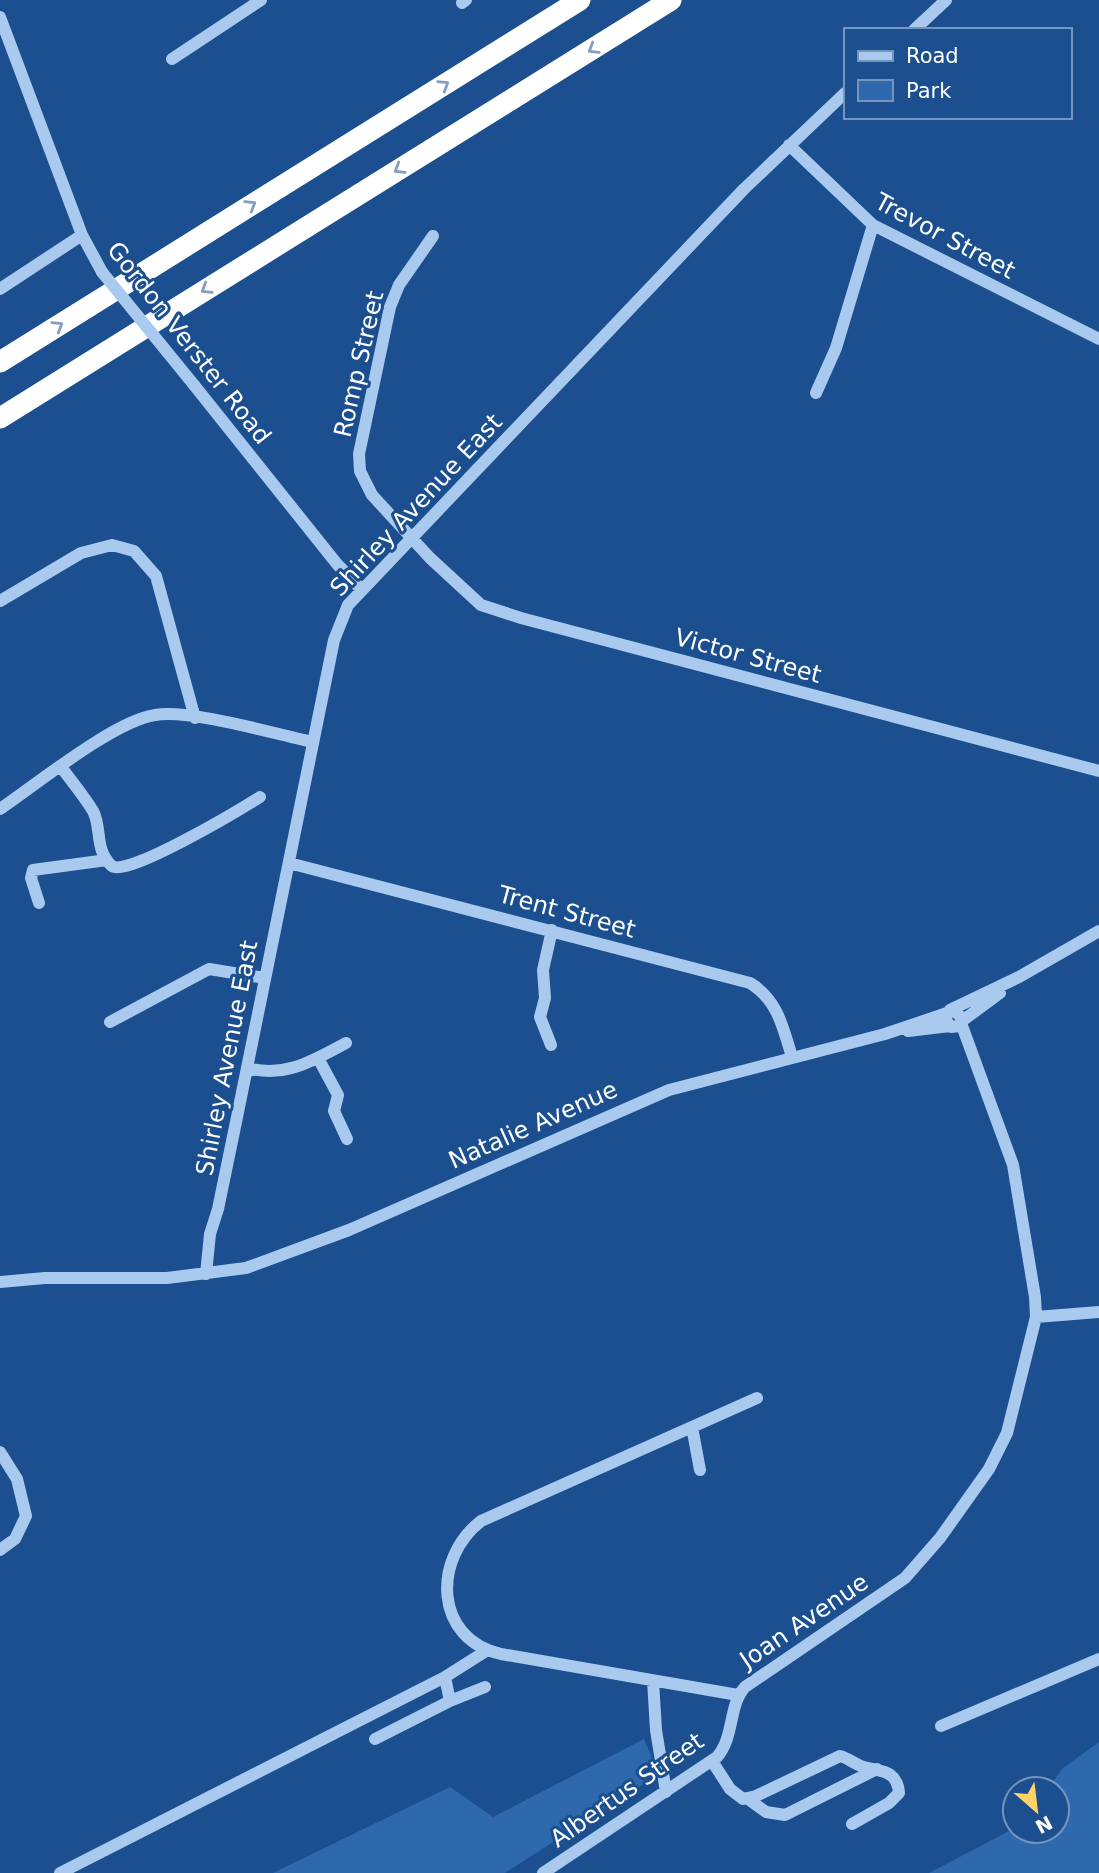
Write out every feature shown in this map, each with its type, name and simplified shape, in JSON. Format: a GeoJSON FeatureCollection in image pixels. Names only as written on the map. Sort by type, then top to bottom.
{"type":"FeatureCollection","features":[{"type":"Feature","properties":{"kind":"highway"},"geometry":{"type":"LineString","coordinates":[[0,362],[580,0]]}},
{"type":"Feature","properties":{"kind":"highway"},"geometry":{"type":"LineString","coordinates":[[0,418],[671,0]]}},
{"type":"Feature","properties":{"kind":"highway"},"geometry":{"type":"LineString","coordinates":[[627,28],[682,0]]}},
{"type":"Feature","properties":{"kind":"street"},"geometry":{"type":"LineString","coordinates":[[172,59],[261,0]]}},
{"type":"Feature","properties":{"kind":"street"},"geometry":{"type":"LineString","coordinates":[[916,28],[946,0]]}},
{"type":"Feature","properties":{"kind":"street","name":"Gordon Verster Road"},"geometry":{"type":"LineString","coordinates":[[0,17],[82,235],[102,272],[337,564],[361,589]]}},
{"type":"Feature","properties":{"kind":"street","name":"Shirley Avenue East"},"geometry":{"type":"LineString","coordinates":[[206,1274],[209,1234],[218,1209],[334,640],[348,605],[789,145],[844,94]]}},
{"type":"Feature","properties":{"kind":"street","name":"Trevor Street"},"geometry":{"type":"LineString","coordinates":[[789,145],[873,225],[1099,339]]}},
{"type":"Feature","properties":{"kind":"street"},"geometry":{"type":"LineString","coordinates":[[816,393],[849,309],[873,225]]}},
{"type":"Feature","properties":{"kind":"street"},"geometry":{"type":"LineString","coordinates":[[0,289],[82,235]]}},
{"type":"Feature","properties":{"kind":"street","name":"Romp Street"},"geometry":{"type":"LineString","coordinates":[[411,537],[379,504],[364,482],[359,454],[390,307],[399,285],[433,236]]}},
{"type":"Feature","properties":{"kind":"street","name":"Victor Street"},"geometry":{"type":"LineString","coordinates":[[411,537],[458,585],[492,610],[1099,771]]}},
{"type":"Feature","properties":{"kind":"street"},"geometry":{"type":"LineString","coordinates":[[0,600],[81,553],[112,545],[134,551],[156,576],[195,718]]}},
{"type":"Feature","properties":{"kind":"street"},"geometry":{"type":"LineString","coordinates":[[0,809],[117,728],[140,718],[165,714],[195,718],[313,742]]}},
{"type":"Feature","properties":{"kind":"street"},"geometry":{"type":"LineString","coordinates":[[62,768],[94,813],[97,838],[107,860],[118,869],[138,863],[214,825],[260,797]]}},
{"type":"Feature","properties":{"kind":"street"},"geometry":{"type":"LineString","coordinates":[[38,903],[31,878],[33,870],[107,860]]}},
{"type":"Feature","properties":{"kind":"street","name":"Trent Street"},"geometry":{"type":"LineString","coordinates":[[289,863],[750,983],[765,995],[778,1011],[792,1057]]}},
{"type":"Feature","properties":{"kind":"street"},"geometry":{"type":"LineString","coordinates":[[551,1045],[540,1017],[545,998],[543,970],[552,930]]}},
{"type":"Feature","properties":{"kind":"street","name":"Natalie Avenue"},"geometry":{"type":"LineString","coordinates":[[0,1282],[45,1278],[167,1278],[206,1274],[265,1262],[349,1230],[668,1090],[885,1034],[950,1011],[1019,977],[1099,931]]}},
{"type":"Feature","properties":{"kind":"street"},"geometry":{"type":"LineString","coordinates":[[110,1022],[209,969],[265,978]]}},
{"type":"Feature","properties":{"kind":"street","name":"Natalie Avenue"},"geometry":{"type":"LineString","coordinates":[[885,1034],[956,1024],[1019,977]]}},
{"type":"Feature","properties":{"kind":"street","name":"Joan Avenue"},"geometry":{"type":"LineString","coordinates":[[757,1398],[495,1513],[467,1533],[453,1558],[449,1600],[459,1629],[471,1643],[486,1651],[738,1695],[753,1678],[905,1578],[931,1548],[1000,1449],[1036,1317],[1015,1174],[956,1024],[962,1015],[950,1011]]}},
{"type":"Feature","properties":{"kind":"street"},"geometry":{"type":"LineString","coordinates":[[247,1068],[267,1072],[291,1070],[346,1043]]}},
{"type":"Feature","properties":{"kind":"street"},"geometry":{"type":"LineString","coordinates":[[318,1058],[338,1095],[334,1111],[347,1139]]}},
{"type":"Feature","properties":{"kind":"street"},"geometry":{"type":"LineString","coordinates":[[1036,1317],[1099,1312]]}},
{"type":"Feature","properties":{"kind":"street"},"geometry":{"type":"LineString","coordinates":[[692,1427],[700,1470]]}},
{"type":"Feature","properties":{"kind":"street"},"geometry":{"type":"LineString","coordinates":[[0,1452],[17,1479],[26,1516],[15,1539],[0,1550]]}},
{"type":"Feature","properties":{"kind":"street"},"geometry":{"type":"LineString","coordinates":[[60,1873],[444,1677],[486,1651]]}},
{"type":"Feature","properties":{"kind":"street"},"geometry":{"type":"LineString","coordinates":[[941,1726],[1099,1659]]}},
{"type":"Feature","properties":{"kind":"street"},"geometry":{"type":"LineString","coordinates":[[444,1677],[450,1701]]}},
{"type":"Feature","properties":{"kind":"street"},"geometry":{"type":"LineString","coordinates":[[653,1681],[656,1730],[666,1793]]}},
{"type":"Feature","properties":{"kind":"street"},"geometry":{"type":"LineString","coordinates":[[375,1739],[485,1686]]}},
{"type":"Feature","properties":{"kind":"street","name":"Albertus Street"},"geometry":{"type":"LineString","coordinates":[[543,1873],[712,1761],[728,1741],[738,1695]]}},
{"type":"Feature","properties":{"kind":"street"},"geometry":{"type":"LineString","coordinates":[[748,1799],[840,1756],[891,1775],[899,1793],[889,1803],[852,1824]]}},
{"type":"Feature","properties":{"kind":"street"},"geometry":{"type":"LineString","coordinates":[[712,1761],[735,1795],[748,1799],[766,1812],[785,1815],[877,1768]]}},
{"type":"Feature","properties":{"kind":"green space"},"geometry":{"type":"Polygon","coordinates":[[[644,1739],[659,1774],[505,1873],[273,1873],[450,1787],[493,1817],[644,1739]]]}},
{"type":"Feature","properties":{"kind":"green space"},"geometry":{"type":"Polygon","coordinates":[[[1099,1742],[1099,1873],[929,1873],[1001,1835],[1001,1845],[1071,1845],[1071,1775],[1058,1775],[1099,1742]]]}}]}
